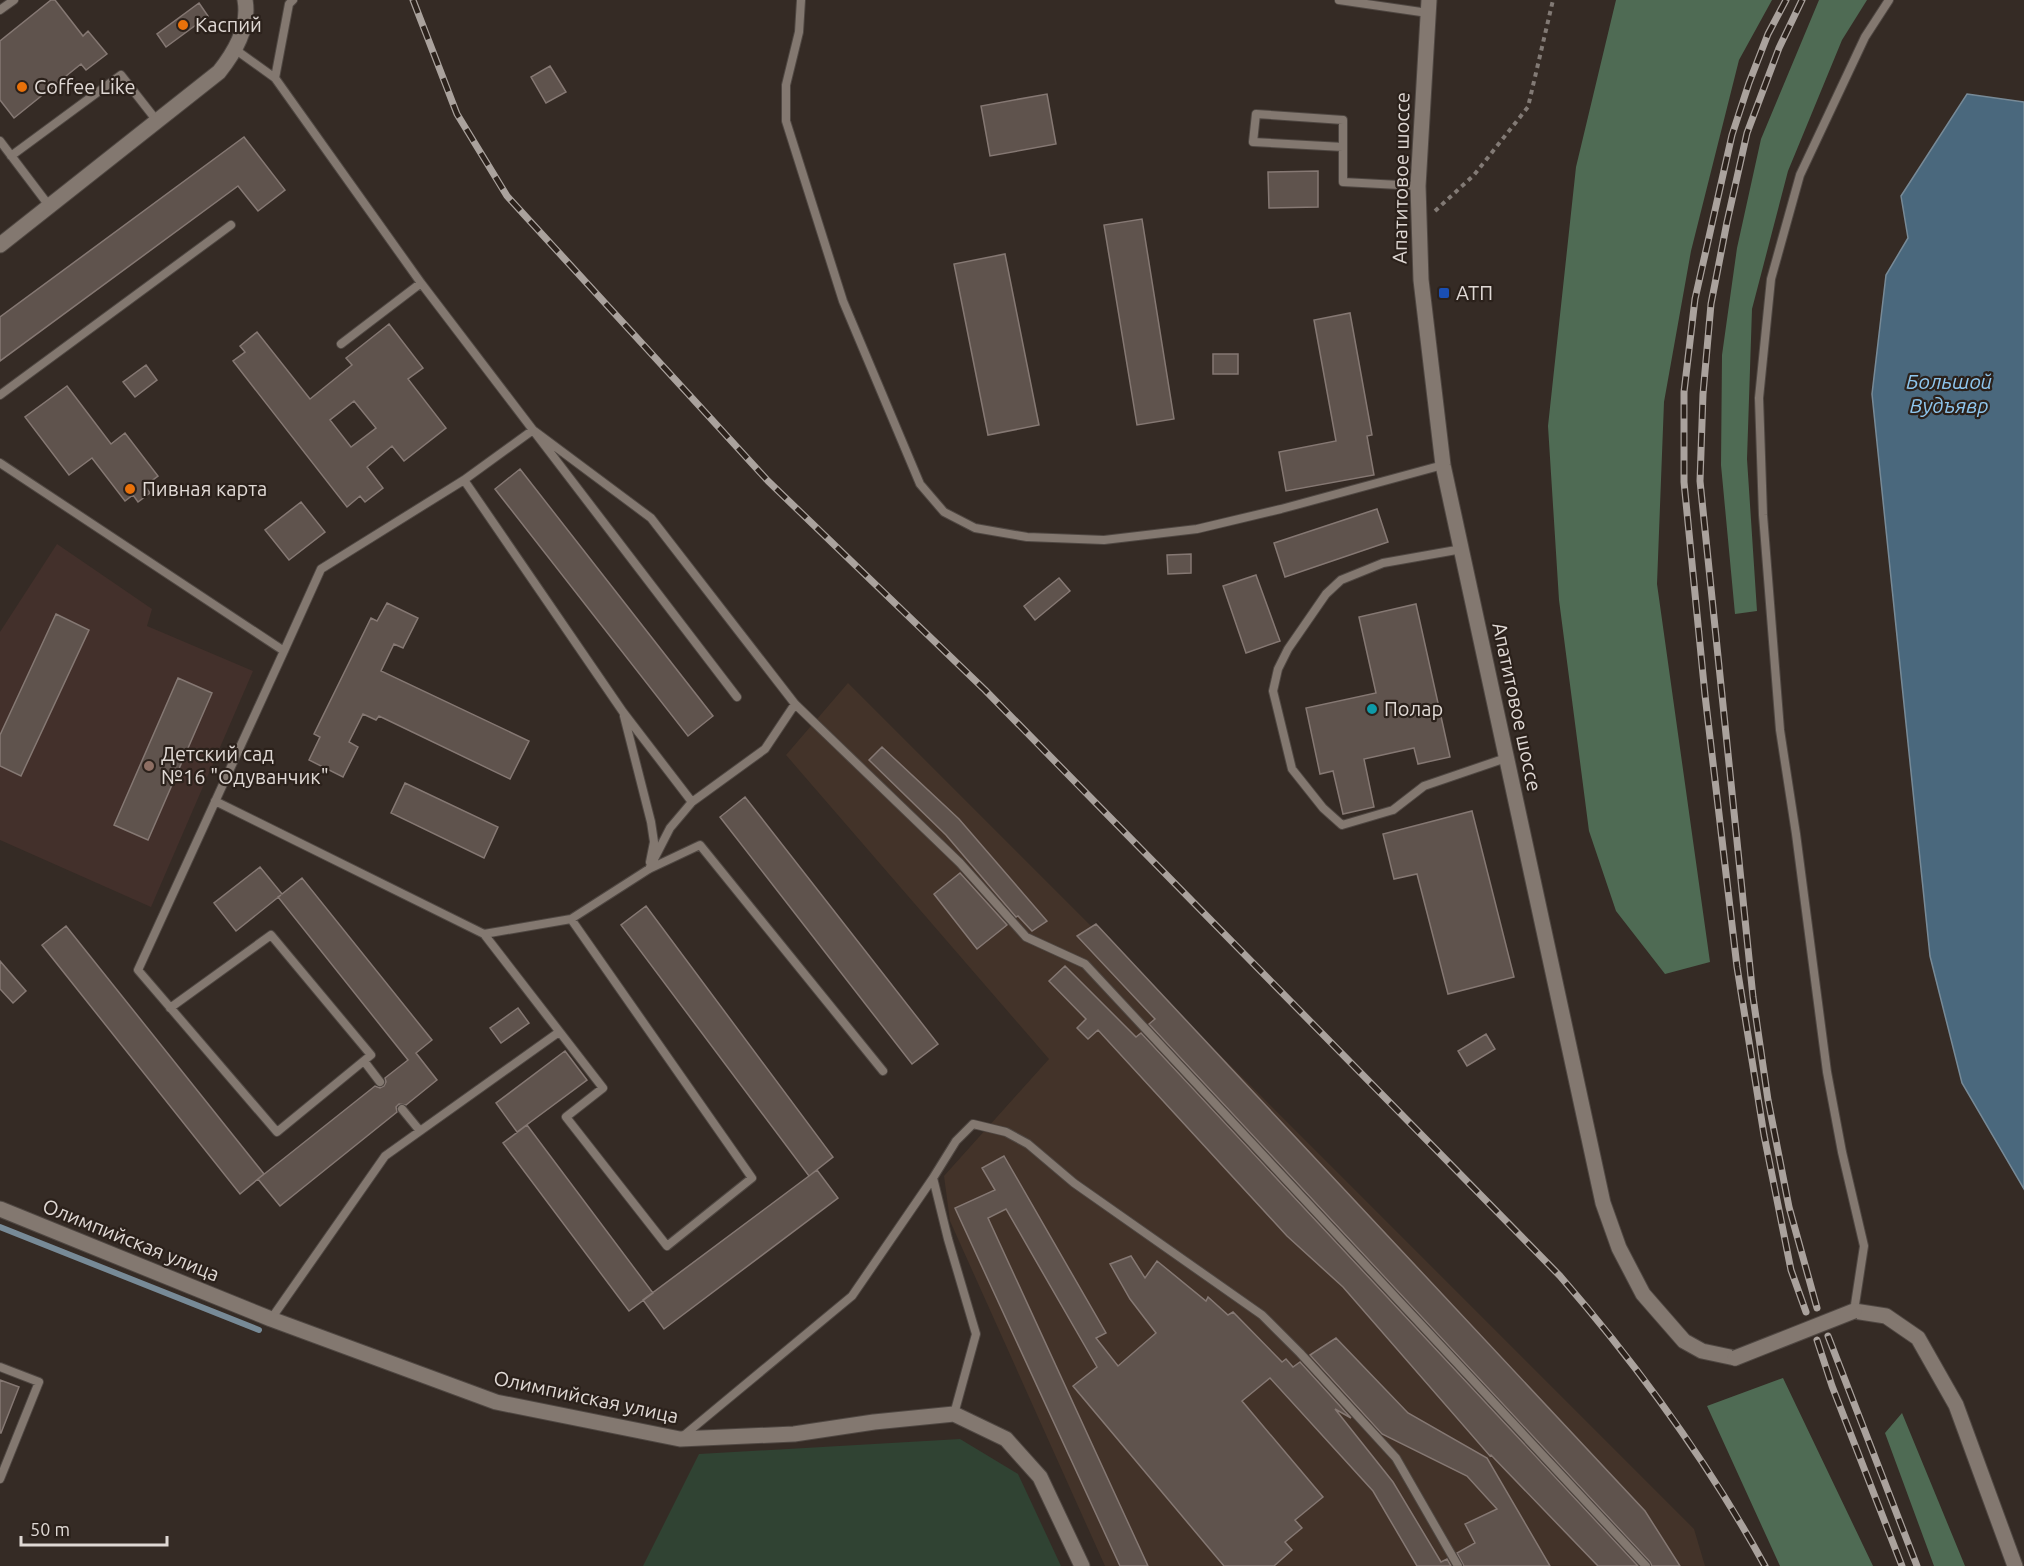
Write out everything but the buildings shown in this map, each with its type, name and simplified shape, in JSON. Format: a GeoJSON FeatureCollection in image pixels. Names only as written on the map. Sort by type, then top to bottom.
{"type":"FeatureCollection","features":[{"type":"Feature","properties":{"kind":"street"},"geometry":{"type":"LineString","coordinates":[[0,245],[219,72],[236,50],[243,28],[245,0]]}},
{"type":"Feature","properties":{"kind":"street","name":"Апатитовое шоссе"},"geometry":{"type":"LineString","coordinates":[[1429,6],[1418,186],[1419,226],[1421,280],[1443,465],[1604,1203],[1619,1248],[1643,1294],[1684,1341],[1702,1351],[1734,1358],[1854,1311]]}},
{"type":"Feature","properties":{"kind":"street","name":"Олимпийская улица"},"geometry":{"type":"LineString","coordinates":[[0,1209],[271,1319],[496,1402],[680,1439],[794,1434],[874,1422],[954,1414]]}},
{"type":"Feature","properties":{"kind":"street"},"geometry":{"type":"LineString","coordinates":[[1854,1311],[1886,1316],[1918,1338],[1956,1404],[2015,1566]]}},
{"type":"Feature","properties":{"kind":"street"},"geometry":{"type":"LineString","coordinates":[[954,1414],[1006,1439],[1040,1477],[1082,1566]]}},
{"type":"Feature","properties":{"kind":"lane"},"geometry":{"type":"LineString","coordinates":[[0,10],[14,0]]}},
{"type":"Feature","properties":{"kind":"lane"},"geometry":{"type":"LineString","coordinates":[[275,78],[289,4],[293,0]]}},
{"type":"Feature","properties":{"kind":"lane"},"geometry":{"type":"LineString","coordinates":[[801,0],[799,32],[786,85],[786,120],[843,301],[920,484],[944,512],[975,528],[1027,537],[1104,540],[1197,529],[1443,465]]}},
{"type":"Feature","properties":{"kind":"lane"},"geometry":{"type":"LineString","coordinates":[[1339,0],[1429,6]]}},
{"type":"Feature","properties":{"kind":"lane"},"geometry":{"type":"LineString","coordinates":[[1854,1311],[1864,1246],[1842,1152],[1827,1072],[1780,730],[1763,515],[1759,398],[1771,279],[1800,175],[1865,38],[1889,0]]}},
{"type":"Feature","properties":{"kind":"lane"},"geometry":{"type":"LineString","coordinates":[[236,50],[275,78],[421,283],[737,697]]}},
{"type":"Feature","properties":{"kind":"lane"},"geometry":{"type":"LineString","coordinates":[[11,156],[121,75],[157,122]]}},
{"type":"Feature","properties":{"kind":"lane"},"geometry":{"type":"LineString","coordinates":[[1343,147],[1253,141],[1256,114],[1343,120],[1343,147],[1342,182],[1418,186]]}},
{"type":"Feature","properties":{"kind":"lane"},"geometry":{"type":"LineString","coordinates":[[0,141],[50,207]]}},
{"type":"Feature","properties":{"kind":"lane"},"geometry":{"type":"LineString","coordinates":[[0,395],[231,225]]}},
{"type":"Feature","properties":{"kind":"lane"},"geometry":{"type":"LineString","coordinates":[[340,344],[421,283]]}},
{"type":"Feature","properties":{"kind":"lane"},"geometry":{"type":"LineString","coordinates":[[170,1008],[271,935],[371,1055],[277,1132],[170,1008],[138,970],[321,569],[464,480],[533,430]]}},
{"type":"Feature","properties":{"kind":"lane"},"geometry":{"type":"LineString","coordinates":[[533,430],[651,518],[795,704],[960,863],[1026,937],[1086,964],[1646,1566]]}},
{"type":"Feature","properties":{"kind":"lane"},"geometry":{"type":"LineString","coordinates":[[0,463],[284,651]]}},
{"type":"Feature","properties":{"kind":"lane"},"geometry":{"type":"LineString","coordinates":[[464,480],[623,712],[692,802]]}},
{"type":"Feature","properties":{"kind":"lane"},"geometry":{"type":"LineString","coordinates":[[1462,549],[1383,563],[1341,580],[1326,594],[1288,649],[1278,669],[1273,691],[1292,769],[1323,808],[1342,825],[1393,810],[1424,786],[1506,758]]}},
{"type":"Feature","properties":{"kind":"lane"},"geometry":{"type":"LineString","coordinates":[[649,870],[670,828],[692,802],[765,749],[795,704]]}},
{"type":"Feature","properties":{"kind":"lane"},"geometry":{"type":"LineString","coordinates":[[623,712],[651,822],[654,842],[649,870]]}},
{"type":"Feature","properties":{"kind":"lane"},"geometry":{"type":"LineString","coordinates":[[215,801],[484,934],[603,1088],[566,1117],[668,1246],[752,1178],[571,919]]}},
{"type":"Feature","properties":{"kind":"lane"},"geometry":{"type":"LineString","coordinates":[[484,934],[571,919],[649,870],[700,845],[883,1071]]}},
{"type":"Feature","properties":{"kind":"lane"},"geometry":{"type":"LineString","coordinates":[[271,1319],[385,1156],[559,1032]]}},
{"type":"Feature","properties":{"kind":"lane"},"geometry":{"type":"LineString","coordinates":[[364,1061],[380,1082]]}},
{"type":"Feature","properties":{"kind":"lane"},"geometry":{"type":"LineString","coordinates":[[402,1108],[420,1131]]}},
{"type":"Feature","properties":{"kind":"lane"},"geometry":{"type":"LineString","coordinates":[[680,1439],[852,1296],[956,1141],[973,1124],[1006,1132],[1028,1144],[1074,1183],[1262,1315],[1396,1458],[1458,1566]]}},
{"type":"Feature","properties":{"kind":"lane"},"geometry":{"type":"LineString","coordinates":[[933,1178],[976,1334],[954,1414]]}},
{"type":"Feature","properties":{"kind":"lane"},"geometry":{"type":"LineString","coordinates":[[0,1367],[39,1382],[0,1479]]}},
{"type":"Feature","properties":{"kind":"path"},"geometry":{"type":"LineString","coordinates":[[1419,226],[1474,175],[1528,107],[1553,0]]}},
{"type":"Feature","properties":{"kind":"shaded area"},"geometry":{"type":"Polygon","coordinates":[[[57,544],[152,609],[147,626],[253,671],[151,907],[0,840],[0,632],[57,544]]]}},
{"type":"Feature","properties":{"kind":"shaded area"},"geometry":{"type":"Polygon","coordinates":[[[848,683],[1694,1529],[1705,1566],[1105,1566],[950,1221],[944,1176],[1049,1059],[786,755],[848,683]]]}},
{"type":"Feature","properties":{"kind":"green space"},"geometry":{"type":"Polygon","coordinates":[[[1616,0],[1772,0],[1739,60],[1691,251],[1664,402],[1657,584],[1710,962],[1665,974],[1616,911],[1589,831],[1559,600],[1548,426],[1576,167],[1616,0]]]}},
{"type":"Feature","properties":{"kind":"green space"},"geometry":{"type":"Polygon","coordinates":[[[1819,0],[1867,0],[1842,40],[1788,171],[1752,309],[1747,459],[1757,611],[1735,614],[1721,465],[1722,355],[1737,248],[1761,139],[1819,0]]]}},
{"type":"Feature","properties":{"kind":"green space"},"geometry":{"type":"Polygon","coordinates":[[[1783,1378],[1873,1566],[1780,1566],[1707,1406],[1783,1378]]]}},
{"type":"Feature","properties":{"kind":"green space"},"geometry":{"type":"Polygon","coordinates":[[[1902,1413],[1965,1566],[1934,1566],[1885,1433],[1902,1413]]]}},
{"type":"Feature","properties":{"kind":"green space"},"geometry":{"type":"Polygon","coordinates":[[[960,1439],[1018,1474],[1061,1566],[643,1566],[699,1454],[960,1439]]]}},
{"type":"Feature","properties":{"kind":"water","name":"Большой Вудъявр"},"geometry":{"type":"Polygon","coordinates":[[[1967,94],[2024,102],[2024,1189],[1962,1083],[1930,956],[1872,394],[1886,275],[1908,238],[1901,196],[1967,94]]]}},
{"type":"Feature","properties":{"kind":"waterway"},"geometry":{"type":"LineString","coordinates":[[0,1227],[259,1330]]}},
{"type":"Feature","properties":{"kind":"railway"},"geometry":{"type":"LineString","coordinates":[[413,0],[457,114],[507,196],[768,481],[985,690],[1560,1276],[1617,1345],[1696,1452],[1765,1566]]}},
{"type":"Feature","properties":{"kind":"railway"},"geometry":{"type":"LineString","coordinates":[[1786,0],[1768,34],[1732,135],[1695,299],[1684,392],[1684,482],[1705,695],[1737,967],[1764,1135],[1791,1270],[1806,1312]]}},
{"type":"Feature","properties":{"kind":"railway"},"geometry":{"type":"LineString","coordinates":[[1802,0],[1779,48],[1747,133],[1727,222],[1711,304],[1703,394],[1700,481],[1753,997],[1768,1100],[1789,1207],[1817,1308]]}},
{"type":"Feature","properties":{"kind":"railway"},"geometry":{"type":"LineString","coordinates":[[1828,1336],[1917,1566]]}},
{"type":"Feature","properties":{"kind":"railway"},"geometry":{"type":"LineString","coordinates":[[1817,1340],[1832,1386],[1902,1566]]}},
{"type":"Feature","properties":{"kind":"place","name":"Каспий"},"geometry":{"type":"Point","coordinates":[183,25]}},
{"type":"Feature","properties":{"kind":"place","name":"Coffee Like"},"geometry":{"type":"Point","coordinates":[22,87]}},
{"type":"Feature","properties":{"kind":"place","name":"АТП"},"geometry":{"type":"Point","coordinates":[1444,293]}},
{"type":"Feature","properties":{"kind":"place","name":"Пивная карта"},"geometry":{"type":"Point","coordinates":[130,489]}},
{"type":"Feature","properties":{"kind":"place","name":"Полар"},"geometry":{"type":"Point","coordinates":[1372,709]}},
{"type":"Feature","properties":{"kind":"place","name":"Детский сад №16 \"Одуванчик\""},"geometry":{"type":"Point","coordinates":[149,766]}}]}
